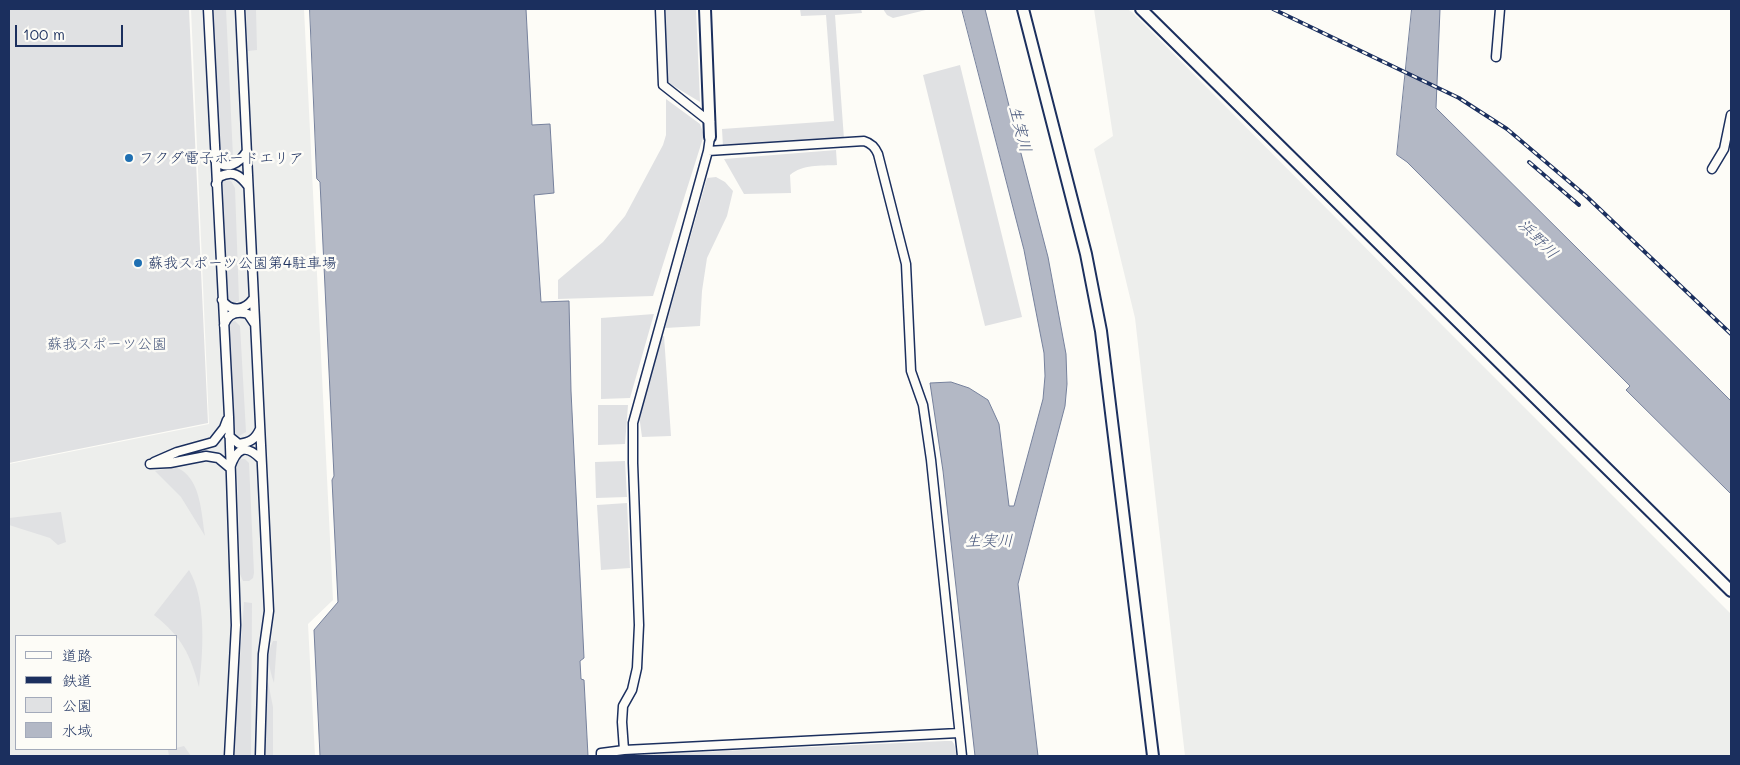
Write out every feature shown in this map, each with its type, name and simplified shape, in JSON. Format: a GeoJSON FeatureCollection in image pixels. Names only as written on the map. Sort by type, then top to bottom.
{"type":"FeatureCollection","features":[{"type":"Feature","properties":{"kind":"street"},"geometry":{"type":"LineString","coordinates":[[208,9],[224,326],[236,625],[229,756]]}},
{"type":"Feature","properties":{"kind":"street"},"geometry":{"type":"LineString","coordinates":[[240,9],[269,611],[263,654],[260,756]]}},
{"type":"Feature","properties":{"kind":"street"},"geometry":{"type":"LineString","coordinates":[[660,9],[663,85],[710,122]]}},
{"type":"Feature","properties":{"kind":"street"},"geometry":{"type":"LineString","coordinates":[[624,750],[623,706],[632,690],[637,668],[639,625],[633,422],[708,151],[710,122],[705,9]]}},
{"type":"Feature","properties":{"kind":"street"},"geometry":{"type":"LineString","coordinates":[[1023,9],[1086,254],[1101,331],[1153,756]]}},
{"type":"Feature","properties":{"kind":"street"},"geometry":{"type":"LineString","coordinates":[[1142,9],[1731,591]]}},
{"type":"Feature","properties":{"kind":"street"},"geometry":{"type":"LineString","coordinates":[[1496,57],[1500,9]]}},
{"type":"Feature","properties":{"kind":"street"},"geometry":{"type":"LineString","coordinates":[[1712,168],[1724,149],[1731,115]]}},
{"type":"Feature","properties":{"kind":"street"},"geometry":{"type":"LineString","coordinates":[[708,151],[864,141],[875,148],[878,154],[906,264],[911,371],[923,405],[931,460],[962,756]]}},
{"type":"Feature","properties":{"kind":"street"},"geometry":{"type":"LineString","coordinates":[[215,160],[225,166],[231,165],[242,159],[247,151]]}},
{"type":"Feature","properties":{"kind":"street"},"geometry":{"type":"LineString","coordinates":[[216,184],[219,177],[233,173],[239,175],[248,187]]}},
{"type":"Feature","properties":{"kind":"street"},"geometry":{"type":"LineString","coordinates":[[222,300],[231,308],[238,309],[249,304],[253,299]]}},
{"type":"Feature","properties":{"kind":"street"},"geometry":{"type":"LineString","coordinates":[[224,326],[226,319],[231,314],[242,313],[248,314],[255,324]]}},
{"type":"Feature","properties":{"kind":"street"},"geometry":{"type":"LineString","coordinates":[[228,417],[224,428],[214,442],[177,452],[150,464],[170,463],[206,456],[218,458],[230,468]]}},
{"type":"Feature","properties":{"kind":"street"},"geometry":{"type":"LineString","coordinates":[[229,436],[239,444],[246,443],[252,441],[260,429]]}},
{"type":"Feature","properties":{"kind":"street"},"geometry":{"type":"LineString","coordinates":[[230,468],[236,455],[246,449],[252,450],[261,459]]}},
{"type":"Feature","properties":{"kind":"street"},"geometry":{"type":"LineString","coordinates":[[601,756],[601,753],[624,750],[959,733]]}},
{"type":"Feature","properties":{"kind":"shaded area"},"geometry":{"type":"Polygon","coordinates":[[[191,9],[304,9],[333,600],[308,624],[315,756],[9,756],[9,464],[209,424],[191,9]]]}},
{"type":"Feature","properties":{"kind":"shaded area"},"geometry":{"type":"Polygon","coordinates":[[[1094,9],[1127,9],[1132,12],[1731,614],[1731,756],[1185,756],[1135,318],[1094,149],[1113,136],[1094,9]]]}},
{"type":"Feature","properties":{"kind":"green space","name":"蘇我スポーツ公園"},"geometry":{"type":"Polygon","coordinates":[[[9,9],[189,9],[208,423],[9,463],[9,9]]]}},
{"type":"Feature","properties":{"kind":"green space"},"geometry":{"type":"Polygon","coordinates":[[[210,9],[226,9],[233,157],[225,161],[217,155],[210,9]]]}},
{"type":"Feature","properties":{"kind":"green space"},"geometry":{"type":"Polygon","coordinates":[[[246,9],[256,9],[257,50],[248,51],[246,9]]]}},
{"type":"Feature","properties":{"kind":"green space"},"geometry":{"type":"Polygon","coordinates":[[[664,9],[696,9],[700,102],[667,82],[664,9]]]}},
{"type":"Feature","properties":{"kind":"green space"},"geometry":{"type":"Polygon","coordinates":[[[800,9],[861,9],[862,13],[835,15],[844,139],[723,147],[722,129],[834,121],[826,15],[801,16],[800,9]]]}},
{"type":"Feature","properties":{"kind":"green space"},"geometry":{"type":"Polygon","coordinates":[[[883,9],[930,9],[893,18],[887,15],[883,9]]]}},
{"type":"Feature","properties":{"kind":"green space"},"geometry":{"type":"Polygon","coordinates":[[[960,65],[1022,317],[985,326],[923,75],[960,65]]]}},
{"type":"Feature","properties":{"kind":"green space"},"geometry":{"type":"Polygon","coordinates":[[[666,99],[700,124],[704,135],[653,296],[558,299],[558,280],[603,242],[625,216],[663,145],[666,135],[666,99]]]}},
{"type":"Feature","properties":{"kind":"green space"},"geometry":{"type":"Polygon","coordinates":[[[836,150],[837,165],[806,167],[790,175],[791,193],[744,194],[724,159],[836,150]]]}},
{"type":"Feature","properties":{"kind":"green space"},"geometry":{"type":"Polygon","coordinates":[[[716,177],[725,182],[733,191],[727,216],[707,258],[702,291],[700,326],[665,328],[707,178],[716,177]]]}},
{"type":"Feature","properties":{"kind":"green space"},"geometry":{"type":"Polygon","coordinates":[[[226,180],[231,181],[235,188],[239,301],[232,304],[227,302],[225,296],[220,186],[226,180]]]}},
{"type":"Feature","properties":{"kind":"green space"},"geometry":{"type":"Polygon","coordinates":[[[654,314],[630,398],[601,399],[601,318],[654,314]]]}},
{"type":"Feature","properties":{"kind":"green space"},"geometry":{"type":"Polygon","coordinates":[[[235,321],[240,326],[246,432],[239,436],[234,434],[232,429],[227,325],[235,321]]]}},
{"type":"Feature","properties":{"kind":"green space"},"geometry":{"type":"Polygon","coordinates":[[[664,336],[671,436],[642,437],[639,415],[640,406],[658,338],[664,336]]]}},
{"type":"Feature","properties":{"kind":"green space"},"geometry":{"type":"Polygon","coordinates":[[[598,405],[628,405],[625,444],[598,445],[598,405]]]}},
{"type":"Feature","properties":{"kind":"green space"},"geometry":{"type":"Polygon","coordinates":[[[240,459],[245,459],[249,463],[254,573],[253,578],[249,581],[243,581],[240,574],[237,465],[240,459]]]}},
{"type":"Feature","properties":{"kind":"green space"},"geometry":{"type":"Polygon","coordinates":[[[625,461],[627,497],[596,498],[595,462],[625,461]]]}},
{"type":"Feature","properties":{"kind":"green space"},"geometry":{"type":"Polygon","coordinates":[[[175,467],[184,472],[195,486],[201,506],[205,536],[181,497],[155,471],[175,467]]]}},
{"type":"Feature","properties":{"kind":"green space"},"geometry":{"type":"Polygon","coordinates":[[[627,503],[630,568],[601,570],[597,505],[627,503]]]}},
{"type":"Feature","properties":{"kind":"green space"},"geometry":{"type":"Polygon","coordinates":[[[61,512],[66,542],[58,545],[50,538],[9,525],[9,518],[61,512]]]}},
{"type":"Feature","properties":{"kind":"green space"},"geometry":{"type":"Polygon","coordinates":[[[189,570],[199,596],[201,612],[202,659],[199,687],[192,665],[178,639],[178,635],[175,635],[154,615],[189,570]]]}},
{"type":"Feature","properties":{"kind":"green space"},"geometry":{"type":"Polygon","coordinates":[[[244,602],[252,603],[251,756],[233,756],[244,602]]]}},
{"type":"Feature","properties":{"kind":"green space"},"geometry":{"type":"Polygon","coordinates":[[[273,641],[277,641],[274,683],[269,662],[273,641]]]}},
{"type":"Feature","properties":{"kind":"green space"},"geometry":{"type":"Polygon","coordinates":[[[268,682],[273,707],[273,756],[265,756],[266,685],[268,682]]]}},
{"type":"Feature","properties":{"kind":"green space"},"geometry":{"type":"Polygon","coordinates":[[[952,741],[957,756],[611,756],[952,741]]]}},
{"type":"Feature","properties":{"kind":"green space"},"geometry":{"type":"Polygon","coordinates":[[[184,746],[191,756],[169,756],[168,750],[178,750],[178,748],[184,746]]]}},
{"type":"Feature","properties":{"kind":"water"},"geometry":{"type":"Polygon","coordinates":[[[310,9],[526,9],[532,125],[550,124],[554,193],[534,195],[541,302],[569,301],[571,391],[584,658],[580,661],[581,679],[584,680],[588,756],[320,756],[314,630],[338,602],[332,480],[334,476],[320,182],[317,179],[310,9]]]}},
{"type":"Feature","properties":{"kind":"water","name":"生実川"},"geometry":{"type":"Polygon","coordinates":[[[962,9],[985,9],[1048,257],[1066,354],[1067,384],[1065,406],[1018,584],[1038,756],[975,756],[943,471],[930,383],[951,382],[969,388],[988,400],[999,424],[1009,506],[1014,506],[1043,399],[1044,353],[1024,250],[962,9]]]}},
{"type":"Feature","properties":{"kind":"water","name":"浜野川"},"geometry":{"type":"Polygon","coordinates":[[[1412,9],[1440,9],[1436,108],[1731,401],[1731,494],[1626,390],[1630,386],[1407,162],[1397,155],[1412,9]]]}},
{"type":"Feature","properties":{"kind":"railway"},"geometry":{"type":"LineString","coordinates":[[1273,9],[1459,98],[1507,129],[1586,196],[1731,334]]}},
{"type":"Feature","properties":{"kind":"railway"},"geometry":{"type":"LineString","coordinates":[[1529,162],[1579,205]]}},
{"type":"Feature","properties":{"kind":"place","name":"フクダ電子ボードエリア"},"geometry":{"type":"Point","coordinates":[129,158]}},
{"type":"Feature","properties":{"kind":"place","name":"蘇我スポーツ公園第4駐車場"},"geometry":{"type":"Point","coordinates":[138,263]}}]}
